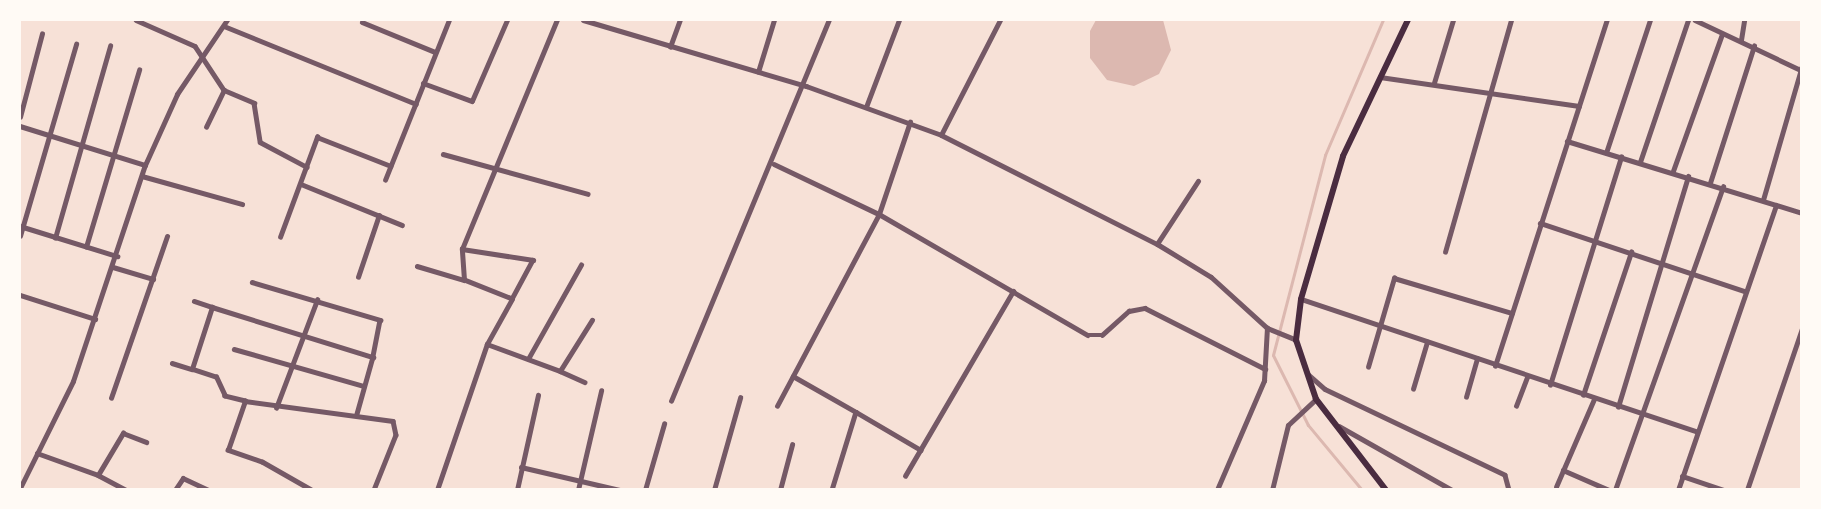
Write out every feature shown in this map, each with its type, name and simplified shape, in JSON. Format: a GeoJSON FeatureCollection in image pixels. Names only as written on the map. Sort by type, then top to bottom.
{"type":"FeatureCollection","features":[{"type":"Feature","properties":{"kind":"main road"},"geometry":{"type":"LineString","coordinates":[[1386,489],[1339,426],[1313,401],[1296,340],[1301,299],[1343,156],[1379,76],[1408,20]]}},
{"type":"Feature","properties":{"kind":"street"},"geometry":{"type":"LineString","coordinates":[[136,20],[188,41],[203,54],[224,90],[254,103],[260,142],[307,167]]}},
{"type":"Feature","properties":{"kind":"street"},"geometry":{"type":"LineString","coordinates":[[20,488],[95,319],[145,165],[177,94],[227,20]]}},
{"type":"Feature","properties":{"kind":"street"},"geometry":{"type":"LineString","coordinates":[[385,180],[449,20]]}},
{"type":"Feature","properties":{"kind":"street"},"geometry":{"type":"LineString","coordinates":[[423,83],[472,101],[507,20]]}},
{"type":"Feature","properties":{"kind":"street"},"geometry":{"type":"LineString","coordinates":[[464,280],[462,249],[493,167],[557,20]]}},
{"type":"Feature","properties":{"kind":"street"},"geometry":{"type":"LineString","coordinates":[[583,20],[806,87],[941,135],[1157,244],[1211,278],[1269,328],[1296,340]]}},
{"type":"Feature","properties":{"kind":"street"},"geometry":{"type":"LineString","coordinates":[[606,27],[608,20]]}},
{"type":"Feature","properties":{"kind":"street"},"geometry":{"type":"LineString","coordinates":[[670,47],[680,20]]}},
{"type":"Feature","properties":{"kind":"street"},"geometry":{"type":"LineString","coordinates":[[758,72],[774,20]]}},
{"type":"Feature","properties":{"kind":"street"},"geometry":{"type":"LineString","coordinates":[[671,401],[774,164],[806,87],[830,20]]}},
{"type":"Feature","properties":{"kind":"street"},"geometry":{"type":"LineString","coordinates":[[866,107],[899,20]]}},
{"type":"Feature","properties":{"kind":"street"},"geometry":{"type":"LineString","coordinates":[[941,135],[1000,20]]}},
{"type":"Feature","properties":{"kind":"street"},"geometry":{"type":"LineString","coordinates":[[1434,83],[1452,20]]}},
{"type":"Feature","properties":{"kind":"street"},"geometry":{"type":"LineString","coordinates":[[1445,252],[1511,20]]}},
{"type":"Feature","properties":{"kind":"street"},"geometry":{"type":"LineString","coordinates":[[1495,366],[1539,223],[1607,20]]}},
{"type":"Feature","properties":{"kind":"street"},"geometry":{"type":"LineString","coordinates":[[1606,153],[1650,20]]}},
{"type":"Feature","properties":{"kind":"street"},"geometry":{"type":"LineString","coordinates":[[1640,162],[1688,20]]}},
{"type":"Feature","properties":{"kind":"street"},"geometry":{"type":"LineString","coordinates":[[1695,20],[1801,68],[1763,200]]}},
{"type":"Feature","properties":{"kind":"street"},"geometry":{"type":"LineString","coordinates":[[1741,40],[1744,20]]}},
{"type":"Feature","properties":{"kind":"street"},"geometry":{"type":"LineString","coordinates":[[362,22],[435,52]]}},
{"type":"Feature","properties":{"kind":"street"},"geometry":{"type":"LineString","coordinates":[[224,27],[416,104]]}},
{"type":"Feature","properties":{"kind":"street"},"geometry":{"type":"LineString","coordinates":[[20,117],[42,34]]}},
{"type":"Feature","properties":{"kind":"street"},"geometry":{"type":"LineString","coordinates":[[1673,171],[1722,34]]}},
{"type":"Feature","properties":{"kind":"street"},"geometry":{"type":"LineString","coordinates":[[20,236],[21,226],[76,44]]}},
{"type":"Feature","properties":{"kind":"street"},"geometry":{"type":"LineString","coordinates":[[55,238],[110,45]]}},
{"type":"Feature","properties":{"kind":"street"},"geometry":{"type":"LineString","coordinates":[[1710,183],[1754,46]]}},
{"type":"Feature","properties":{"kind":"street"},"geometry":{"type":"LineString","coordinates":[[86,247],[139,70]]}},
{"type":"Feature","properties":{"kind":"street"},"geometry":{"type":"LineString","coordinates":[[1379,76],[1579,106]]}},
{"type":"Feature","properties":{"kind":"street"},"geometry":{"type":"LineString","coordinates":[[206,127],[224,90]]}},
{"type":"Feature","properties":{"kind":"street"},"geometry":{"type":"LineString","coordinates":[[777,406],[879,214],[910,123]]}},
{"type":"Feature","properties":{"kind":"street"},"geometry":{"type":"LineString","coordinates":[[20,126],[145,165]]}},
{"type":"Feature","properties":{"kind":"street"},"geometry":{"type":"LineString","coordinates":[[280,237],[317,137],[391,166]]}},
{"type":"Feature","properties":{"kind":"street"},"geometry":{"type":"LineString","coordinates":[[1567,141],[1673,171],[1802,213]]}},
{"type":"Feature","properties":{"kind":"street"},"geometry":{"type":"LineString","coordinates":[[443,154],[588,194]]}},
{"type":"Feature","properties":{"kind":"street"},"geometry":{"type":"LineString","coordinates":[[1550,385],[1621,157]]}},
{"type":"Feature","properties":{"kind":"street"},"geometry":{"type":"LineString","coordinates":[[774,164],[879,214],[1094,336],[1134,308],[1145,308],[1265,369]]}},
{"type":"Feature","properties":{"kind":"street"},"geometry":{"type":"LineString","coordinates":[[142,176],[242,204]]}},
{"type":"Feature","properties":{"kind":"street"},"geometry":{"type":"LineString","coordinates":[[1618,407],[1688,176]]}},
{"type":"Feature","properties":{"kind":"street"},"geometry":{"type":"LineString","coordinates":[[1157,244],[1198,181]]}},
{"type":"Feature","properties":{"kind":"street"},"geometry":{"type":"LineString","coordinates":[[301,184],[402,225]]}},
{"type":"Feature","properties":{"kind":"street"},"geometry":{"type":"LineString","coordinates":[[1615,489],[1644,417],[1723,187]]}},
{"type":"Feature","properties":{"kind":"street"},"geometry":{"type":"LineString","coordinates":[[1678,489],[1695,431],[1776,205]]}},
{"type":"Feature","properties":{"kind":"street"},"geometry":{"type":"LineString","coordinates":[[358,277],[379,215]]}},
{"type":"Feature","properties":{"kind":"street"},"geometry":{"type":"LineString","coordinates":[[1539,223],[1745,291]]}},
{"type":"Feature","properties":{"kind":"street"},"geometry":{"type":"LineString","coordinates":[[21,226],[117,256]]}},
{"type":"Feature","properties":{"kind":"street"},"geometry":{"type":"LineString","coordinates":[[111,398],[166,236]]}},
{"type":"Feature","properties":{"kind":"street"},"geometry":{"type":"LineString","coordinates":[[437,489],[487,344],[533,260],[462,249]]}},
{"type":"Feature","properties":{"kind":"street"},"geometry":{"type":"LineString","coordinates":[[1583,395],[1630,252]]}},
{"type":"Feature","properties":{"kind":"street"},"geometry":{"type":"LineString","coordinates":[[528,359],[581,265]]}},
{"type":"Feature","properties":{"kind":"street"},"geometry":{"type":"LineString","coordinates":[[417,266],[464,280],[512,299]]}},
{"type":"Feature","properties":{"kind":"street"},"geometry":{"type":"LineString","coordinates":[[113,267],[153,279]]}},
{"type":"Feature","properties":{"kind":"street"},"geometry":{"type":"LineString","coordinates":[[1368,367],[1394,278],[1401,277],[1512,313]]}},
{"type":"Feature","properties":{"kind":"street"},"geometry":{"type":"LineString","coordinates":[[252,282],[380,320],[373,357],[357,414]]}},
{"type":"Feature","properties":{"kind":"street"},"geometry":{"type":"LineString","coordinates":[[905,476],[1013,291]]}},
{"type":"Feature","properties":{"kind":"street"},"geometry":{"type":"LineString","coordinates":[[20,295],[95,319]]}},
{"type":"Feature","properties":{"kind":"street"},"geometry":{"type":"LineString","coordinates":[[1301,299],[1644,417],[1695,431]]}},
{"type":"Feature","properties":{"kind":"street"},"geometry":{"type":"LineString","coordinates":[[276,408],[317,300]]}},
{"type":"Feature","properties":{"kind":"street"},"geometry":{"type":"LineString","coordinates":[[194,301],[304,333],[373,357]]}},
{"type":"Feature","properties":{"kind":"street"},"geometry":{"type":"LineString","coordinates":[[192,369],[212,307]]}},
{"type":"Feature","properties":{"kind":"street"},"geometry":{"type":"LineString","coordinates":[[560,371],[592,320]]}},
{"type":"Feature","properties":{"kind":"street"},"geometry":{"type":"LineString","coordinates":[[1747,489],[1802,327]]}},
{"type":"Feature","properties":{"kind":"street"},"geometry":{"type":"LineString","coordinates":[[1217,489],[1243,438],[1265,369],[1269,328]]}},
{"type":"Feature","properties":{"kind":"street"},"geometry":{"type":"LineString","coordinates":[[1413,389],[1427,342]]}},
{"type":"Feature","properties":{"kind":"street"},"geometry":{"type":"LineString","coordinates":[[487,344],[585,382]]}},
{"type":"Feature","properties":{"kind":"street"},"geometry":{"type":"LineString","coordinates":[[234,349],[291,368],[364,387]]}},
{"type":"Feature","properties":{"kind":"street"},"geometry":{"type":"LineString","coordinates":[[1466,397],[1477,359]]}},
{"type":"Feature","properties":{"kind":"street"},"geometry":{"type":"LineString","coordinates":[[172,363],[216,377],[225,396],[276,408],[357,414],[397,427],[374,489]]}},
{"type":"Feature","properties":{"kind":"street"},"geometry":{"type":"LineString","coordinates":[[1303,369],[1325,389],[1505,475],[1509,489]]}},
{"type":"Feature","properties":{"kind":"street"},"geometry":{"type":"LineString","coordinates":[[793,376],[921,450]]}},
{"type":"Feature","properties":{"kind":"street"},"geometry":{"type":"LineString","coordinates":[[1516,406],[1527,377]]}},
{"type":"Feature","properties":{"kind":"street"},"geometry":{"type":"LineString","coordinates":[[578,489],[601,391]]}},
{"type":"Feature","properties":{"kind":"street"},"geometry":{"type":"LineString","coordinates":[[517,489],[538,395]]}},
{"type":"Feature","properties":{"kind":"street"},"geometry":{"type":"LineString","coordinates":[[714,489],[740,398]]}},
{"type":"Feature","properties":{"kind":"street"},"geometry":{"type":"LineString","coordinates":[[1556,487],[1594,399]]}},
{"type":"Feature","properties":{"kind":"street"},"geometry":{"type":"LineString","coordinates":[[245,401],[228,450],[262,462],[310,489]]}},
{"type":"Feature","properties":{"kind":"street"},"geometry":{"type":"LineString","coordinates":[[1272,489],[1292,417],[1313,401]]}},
{"type":"Feature","properties":{"kind":"street"},"geometry":{"type":"LineString","coordinates":[[832,489],[856,411]]}},
{"type":"Feature","properties":{"kind":"street"},"geometry":{"type":"LineString","coordinates":[[645,489],[664,424]]}},
{"type":"Feature","properties":{"kind":"street"},"geometry":{"type":"LineString","coordinates":[[1339,426],[1452,489]]}},
{"type":"Feature","properties":{"kind":"street"},"geometry":{"type":"LineString","coordinates":[[98,475],[123,433],[146,442]]}},
{"type":"Feature","properties":{"kind":"street"},"geometry":{"type":"LineString","coordinates":[[780,489],[792,445]]}},
{"type":"Feature","properties":{"kind":"street"},"geometry":{"type":"LineString","coordinates":[[37,453],[98,475],[126,489]]}},
{"type":"Feature","properties":{"kind":"street"},"geometry":{"type":"LineString","coordinates":[[521,467],[620,489]]}},
{"type":"Feature","properties":{"kind":"street"},"geometry":{"type":"LineString","coordinates":[[1563,470],[1609,489]]}},
{"type":"Feature","properties":{"kind":"street"},"geometry":{"type":"LineString","coordinates":[[1682,476],[1724,489]]}},
{"type":"Feature","properties":{"kind":"street"},"geometry":{"type":"LineString","coordinates":[[175,489],[183,478],[209,489]]}},
{"type":"Feature","properties":{"kind":"shaded area"},"geometry":{"type":"Polygon","coordinates":[[[1096,20],[1163,20],[1171,50],[1159,74],[1134,86],[1107,80],[1090,58],[1090,31],[1096,20]]]}},
{"type":"Feature","properties":{"kind":"waterway"},"geometry":{"type":"LineString","coordinates":[[1362,490],[1308,425],[1273,355],[1325,155],[1383,20]]}}]}
